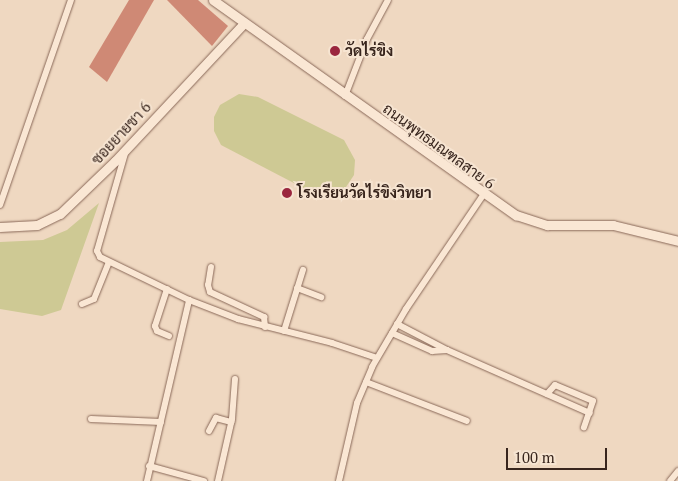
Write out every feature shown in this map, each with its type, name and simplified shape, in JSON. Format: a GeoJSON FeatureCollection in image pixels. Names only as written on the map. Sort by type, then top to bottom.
{"type":"FeatureCollection","features":[{"type":"Feature","properties":{"kind":"main road","name":"ถนนพุทธมณฑลสาย 6"},"geometry":{"type":"LineString","coordinates":[[214,0],[345,96],[516,215],[538,223],[606,224],[678,241]]}},
{"type":"Feature","properties":{"kind":"main road","name":"ซอยยายชา 6"},"geometry":{"type":"LineString","coordinates":[[0,227],[26,228],[48,222],[80,195],[244,23]]}},
{"type":"Feature","properties":{"kind":"street"},"geometry":{"type":"LineString","coordinates":[[0,205],[71,0]]}},
{"type":"Feature","properties":{"kind":"street"},"geometry":{"type":"LineString","coordinates":[[345,96],[367,39],[388,0]]}},
{"type":"Feature","properties":{"kind":"street"},"geometry":{"type":"LineString","coordinates":[[127,147],[97,251],[100,257],[189,300],[265,326],[377,358]]}},
{"type":"Feature","properties":{"kind":"street"},"geometry":{"type":"LineString","coordinates":[[339,481],[357,403],[377,358],[397,324],[484,194]]}},
{"type":"Feature","properties":{"kind":"street"},"geometry":{"type":"LineString","coordinates":[[82,304],[94,299],[109,262]]}},
{"type":"Feature","properties":{"kind":"street"},"geometry":{"type":"LineString","coordinates":[[211,267],[208,285],[210,292],[264,317],[265,326]]}},
{"type":"Feature","properties":{"kind":"street"},"geometry":{"type":"LineString","coordinates":[[284,331],[303,270]]}},
{"type":"Feature","properties":{"kind":"street"},"geometry":{"type":"LineString","coordinates":[[297,288],[321,297]]}},
{"type":"Feature","properties":{"kind":"street"},"geometry":{"type":"LineString","coordinates":[[166,289],[155,326],[157,331],[169,336]]}},
{"type":"Feature","properties":{"kind":"street"},"geometry":{"type":"LineString","coordinates":[[147,481],[189,300]]}},
{"type":"Feature","properties":{"kind":"street"},"geometry":{"type":"LineString","coordinates":[[397,324],[447,350],[590,412]]}},
{"type":"Feature","properties":{"kind":"street"},"geometry":{"type":"LineString","coordinates":[[392,333],[432,350],[447,350]]}},
{"type":"Feature","properties":{"kind":"street"},"geometry":{"type":"LineString","coordinates":[[218,481],[231,422],[235,379]]}},
{"type":"Feature","properties":{"kind":"street"},"geometry":{"type":"LineString","coordinates":[[366,382],[467,421]]}},
{"type":"Feature","properties":{"kind":"street"},"geometry":{"type":"LineString","coordinates":[[547,394],[555,385],[593,401],[584,427]]}},
{"type":"Feature","properties":{"kind":"street"},"geometry":{"type":"LineString","coordinates":[[209,431],[216,418],[231,422]]}},
{"type":"Feature","properties":{"kind":"street"},"geometry":{"type":"LineString","coordinates":[[91,419],[161,422]]}},
{"type":"Feature","properties":{"kind":"street"},"geometry":{"type":"LineString","coordinates":[[149,466],[204,481]]}},
{"type":"Feature","properties":{"kind":"street"},"geometry":{"type":"LineString","coordinates":[[670,481],[678,471]]}},
{"type":"Feature","properties":{"kind":"shaded area"},"geometry":{"type":"Polygon","coordinates":[[[239,94],[258,97],[344,140],[355,160],[354,175],[346,187],[326,195],[313,193],[221,145],[214,131],[214,117],[220,105],[239,94]]]}},
{"type":"Feature","properties":{"kind":"shaded area"},"geometry":{"type":"Polygon","coordinates":[[[99,203],[61,310],[42,316],[0,309],[0,242],[43,240],[67,230],[99,203]]]}},
{"type":"Feature","properties":{"kind":"building"},"geometry":{"type":"Polygon","coordinates":[[[129,0],[154,0],[107,82],[89,67],[129,0]]]}},
{"type":"Feature","properties":{"kind":"building"},"geometry":{"type":"Polygon","coordinates":[[[167,0],[198,0],[228,26],[212,46],[167,0]]]}},
{"type":"Feature","properties":{"kind":"place","name":"วัดไร่ขิง"},"geometry":{"type":"Point","coordinates":[335,51]}},
{"type":"Feature","properties":{"kind":"place","name":"โรงเรียนวัดไร่ขิงวิทยา"},"geometry":{"type":"Point","coordinates":[287,193]}}]}
